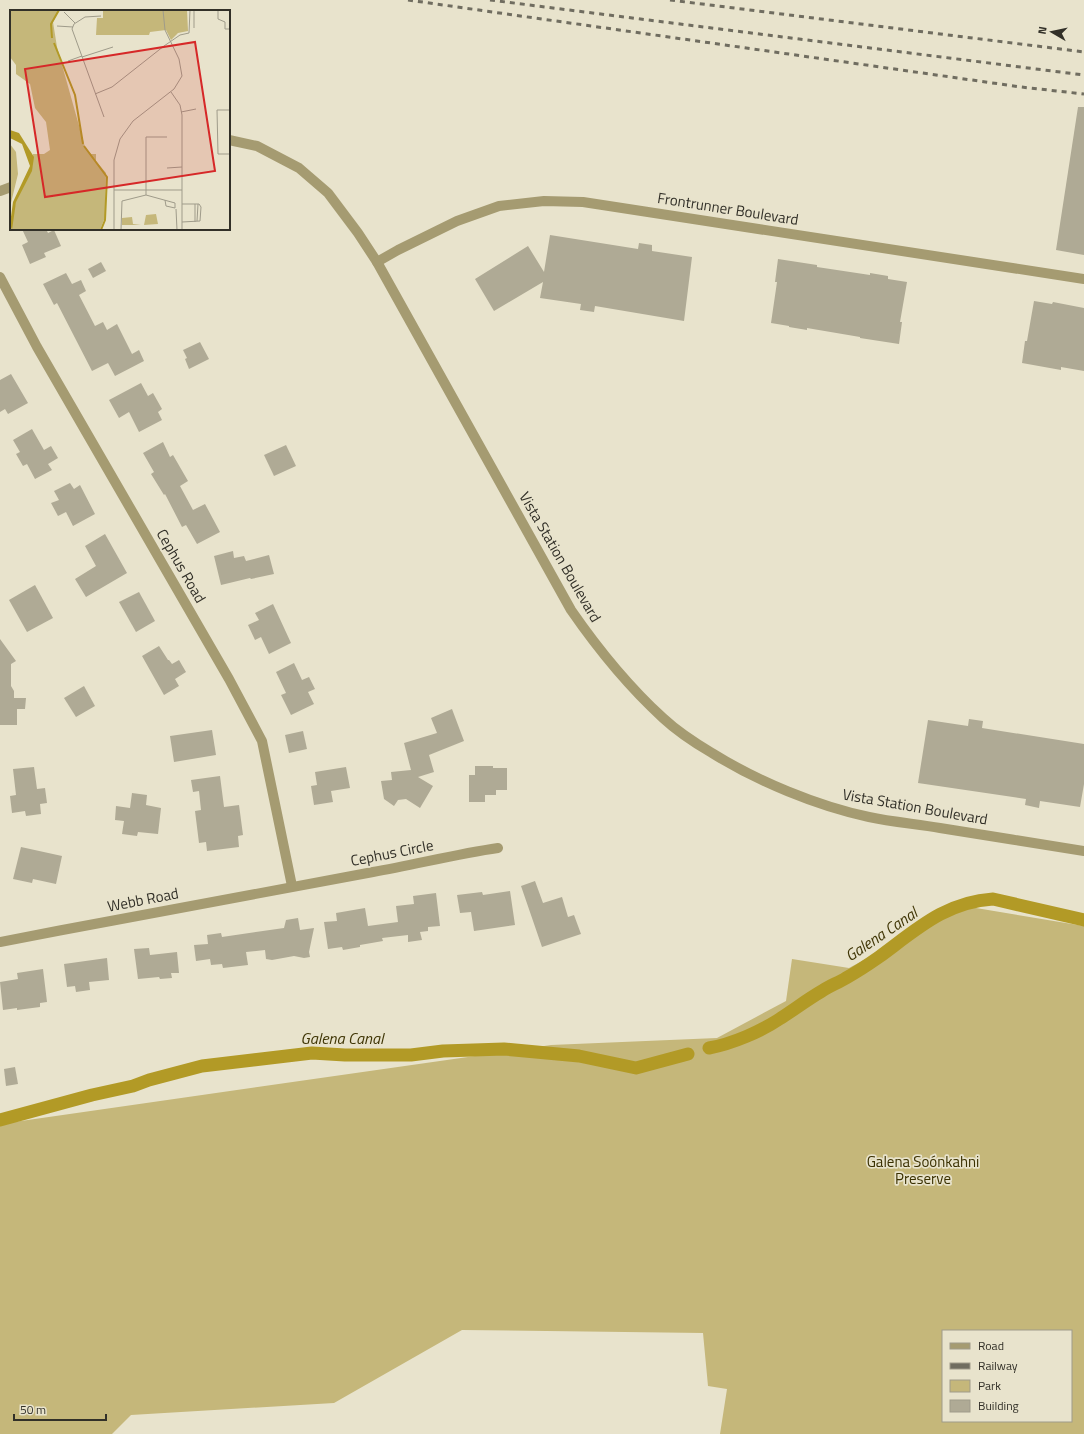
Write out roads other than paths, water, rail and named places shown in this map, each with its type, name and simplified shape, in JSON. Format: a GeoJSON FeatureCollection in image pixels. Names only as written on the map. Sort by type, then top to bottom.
{"type":"FeatureCollection","features":[{"type":"Feature","properties":{"kind":"street","name":"Vista Station Boulevard"},"geometry":{"type":"LineString","coordinates":[[230,140],[257,146],[299,168],[328,193],[358,233],[377,262],[571,610],[593,641],[637,694],[664,719],[697,744],[727,762],[762,780],[832,807],[868,817],[1084,851]]}},
{"type":"Feature","properties":{"kind":"street"},"geometry":{"type":"LineString","coordinates":[[0,191],[10,187]]}},
{"type":"Feature","properties":{"kind":"street","name":"Frontrunner Boulevard"},"geometry":{"type":"LineString","coordinates":[[377,262],[457,220],[499,206],[544,201],[583,202],[1084,279]]}},
{"type":"Feature","properties":{"kind":"street","name":"Cephus Road"},"geometry":{"type":"LineString","coordinates":[[0,277],[37,347],[230,679],[262,741],[292,886]]}},
{"type":"Feature","properties":{"kind":"street","name":"Cephus Circle"},"geometry":{"type":"LineString","coordinates":[[292,886],[407,866],[474,851],[498,848]]}},
{"type":"Feature","properties":{"kind":"street","name":"Webb Road"},"geometry":{"type":"LineString","coordinates":[[0,942],[292,886]]}},
{"type":"Feature","properties":{"kind":"waterway","name":"Galena Canal"},"geometry":{"type":"LineString","coordinates":[[709,1048],[737,1040],[773,1023],[817,994],[867,965],[932,919],[960,906],[976,901],[993,899],[1084,920]]}},
{"type":"Feature","properties":{"kind":"waterway","name":"Galena Canal"},"geometry":{"type":"LineString","coordinates":[[0,1120],[92,1095],[133,1086],[149,1080],[202,1066],[312,1053],[345,1055],[411,1055],[443,1051],[504,1049],[579,1056],[636,1068],[688,1054]]}},
{"type":"Feature","properties":{"kind":"railway"},"geometry":{"type":"LineString","coordinates":[[408,0],[1021,87],[1084,94]]}},
{"type":"Feature","properties":{"kind":"railway"},"geometry":{"type":"LineString","coordinates":[[490,0],[1084,75]]}},
{"type":"Feature","properties":{"kind":"railway"},"geometry":{"type":"LineString","coordinates":[[670,0],[1084,52]]}},
{"type":"Feature","properties":{"kind":"park label","name":"Galena Soónkahni Preserve"},"geometry":{"type":"Point","coordinates":[923,1170]}}]}
